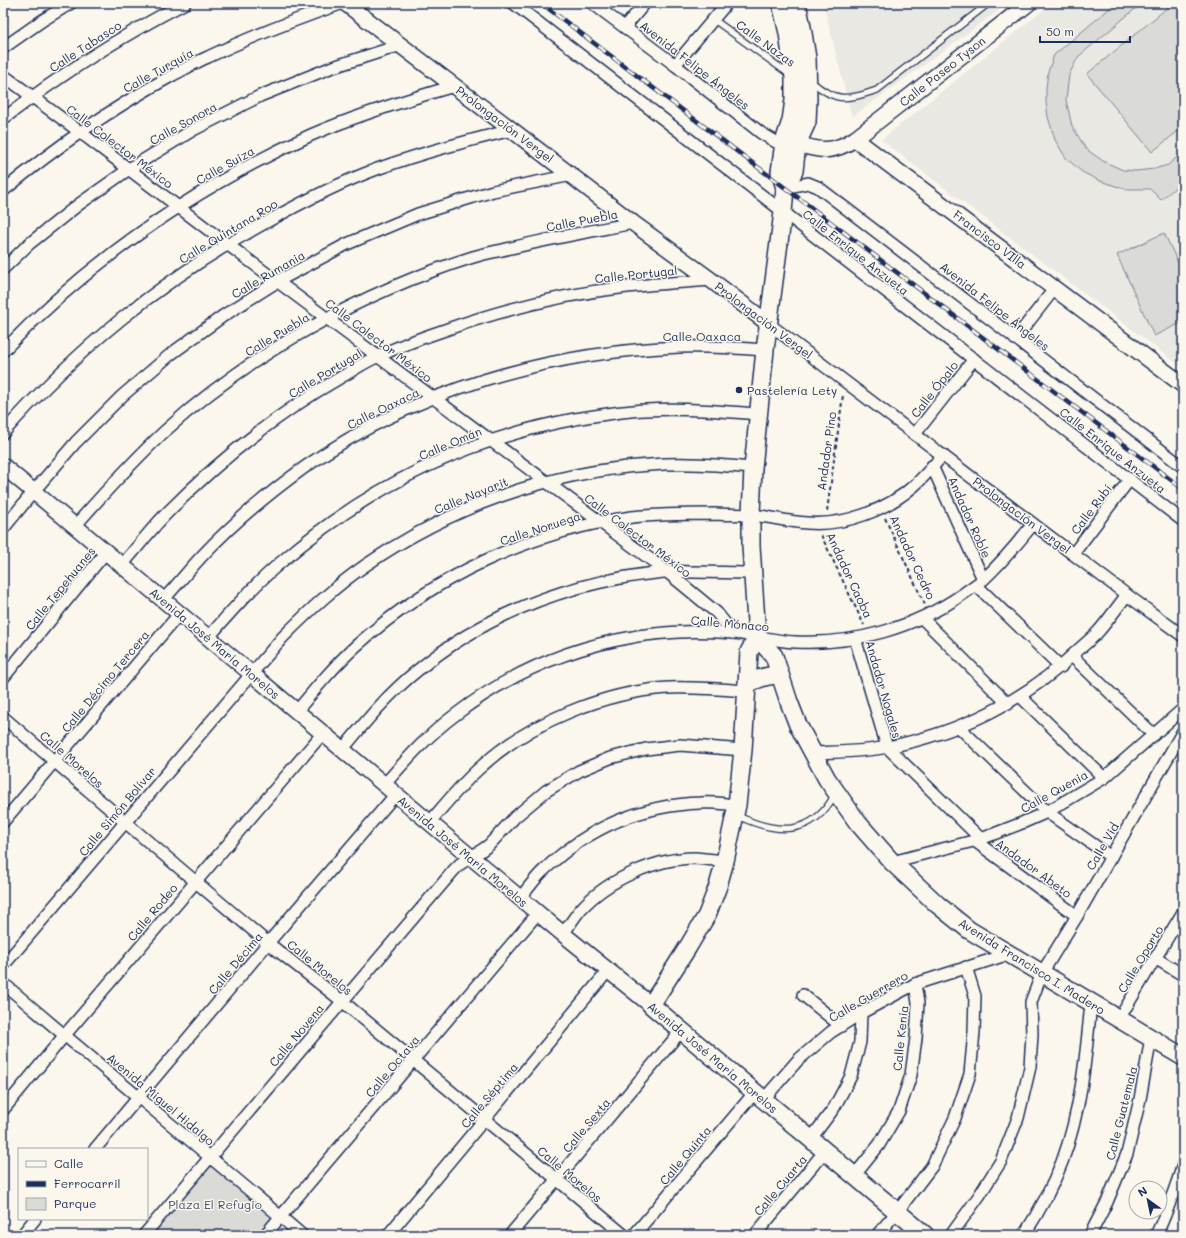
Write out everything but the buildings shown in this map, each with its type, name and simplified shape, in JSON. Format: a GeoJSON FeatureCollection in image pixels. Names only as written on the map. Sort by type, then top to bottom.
{"type":"FeatureCollection","features":[{"type":"Feature","properties":{"kind":"main road"},"geometry":{"type":"LineString","coordinates":[[781,3],[788,33],[803,79]]}},
{"type":"Feature","properties":{"kind":"main road"},"geometry":{"type":"LineString","coordinates":[[651,1005],[707,915],[718,886],[725,861],[736,810],[749,652],[757,637],[752,573],[750,515],[758,414],[783,212],[785,188],[780,172],[791,143],[791,121],[794,100],[803,79],[806,58],[797,3]]}},
{"type":"Feature","properties":{"kind":"main road","name":"Avenida Francisco I. Madero"},"geometry":{"type":"LineString","coordinates":[[757,637],[774,656],[798,725],[827,779],[858,822],[892,862],[938,905],[969,930],[1183,1057]]}},
{"type":"Feature","properties":{"kind":"main road"},"geometry":{"type":"LineString","coordinates":[[747,687],[758,678],[769,675],[780,675]]}},
{"type":"Feature","properties":{"kind":"main road","name":"Avenida José María Morelos"},"geometry":{"type":"LineString","coordinates":[[651,1005],[924,1235]]}},
{"type":"Feature","properties":{"kind":"street"},"geometry":{"type":"LineString","coordinates":[[3,48],[43,20],[71,3]]}},
{"type":"Feature","properties":{"kind":"street","name":"Calle Tabasco"},"geometry":{"type":"LineString","coordinates":[[3,119],[32,96],[92,56],[154,19],[185,3]]}},
{"type":"Feature","properties":{"kind":"street","name":"Prolongación Vergel"},"geometry":{"type":"LineString","coordinates":[[344,3],[633,223],[711,280],[1183,636]]}},
{"type":"Feature","properties":{"kind":"street","name":"Calle Turquía"},"geometry":{"type":"LineString","coordinates":[[3,191],[30,168],[80,132],[142,92],[207,57],[275,27],[344,3]]}},
{"type":"Feature","properties":{"kind":"street","name":"Calle Enrique Anzueta"},"geometry":{"type":"LineString","coordinates":[[513,3],[1183,521]]}},
{"type":"Feature","properties":{"kind":"street","name":"Avenida Felipe Ángeles"},"geometry":{"type":"LineString","coordinates":[[592,3],[675,65],[761,133],[776,142],[791,143]]}},
{"type":"Feature","properties":{"kind":"street"},"geometry":{"type":"LineString","coordinates":[[625,27],[645,3]]}},
{"type":"Feature","properties":{"kind":"street"},"geometry":{"type":"LineString","coordinates":[[675,65],[727,3]]}},
{"type":"Feature","properties":{"kind":"street","name":"Calle Paseo Tyson"},"geometry":{"type":"LineString","coordinates":[[855,139],[1030,3]]}},
{"type":"Feature","properties":{"kind":"street","name":"Calle Sonora"},"geometry":{"type":"LineString","coordinates":[[3,269],[29,244],[78,205],[129,169],[193,130],[260,96],[330,68],[401,46]]}},
{"type":"Feature","properties":{"kind":"street","name":"Calle Colector México"},"geometry":{"type":"LineString","coordinates":[[3,75],[666,571],[717,613],[733,633]]}},
{"type":"Feature","properties":{"kind":"street","name":"Calle Suiza"},"geometry":{"type":"LineString","coordinates":[[3,352],[30,324],[76,281],[126,242],[178,206],[243,168],[311,135],[382,108],[454,86]]}},
{"type":"Feature","properties":{"kind":"street","name":"Calle Quintana Roo"},"geometry":{"type":"LineString","coordinates":[[3,433],[29,404],[74,359],[122,317],[174,279],[227,244],[294,206],[365,174],[438,149],[512,130]]}},
{"type":"Feature","properties":{"kind":"street"},"geometry":{"type":"LineString","coordinates":[[791,143],[819,150],[832,150],[855,139]]}},
{"type":"Feature","properties":{"kind":"street","name":"Francisco VIlla"},"geometry":{"type":"LineString","coordinates":[[855,139],[1183,385]]}},
{"type":"Feature","properties":{"kind":"street","name":"Calle Rumania"},"geometry":{"type":"LineString","coordinates":[[3,529],[76,442],[122,396],[171,354],[223,316],[278,281],[347,244],[418,214],[493,191],[572,176]]}},
{"type":"Feature","properties":{"kind":"street","name":"Avenida Felipe Ángeles"},"geometry":{"type":"LineString","coordinates":[[785,188],[808,183],[818,187],[1183,467]]}},
{"type":"Feature","properties":{"kind":"street","name":"Calle Puebla"},"geometry":{"type":"LineString","coordinates":[[75,526],[124,471],[166,431],[216,389],[270,351],[328,319],[398,284],[474,257],[552,238],[633,223]]}},
{"type":"Feature","properties":{"kind":"street","name":"Calle Portugal"},"geometry":{"type":"LineString","coordinates":[[122,565],[166,514],[213,468],[265,426],[320,389],[378,356],[418,339],[460,325],[546,301],[627,287],[711,280]]}},
{"type":"Feature","properties":{"kind":"street"},"geometry":{"type":"LineString","coordinates":[[1015,339],[1055,288]]}},
{"type":"Feature","properties":{"kind":"street","name":"Calle Oaxaca"},"geometry":{"type":"LineString","coordinates":[[164,599],[202,556],[264,499],[305,467],[378,423],[434,397],[486,379],[536,366],[582,357],[628,351],[680,347],[718,347],[765,350]]}},
{"type":"Feature","properties":{"kind":"street","name":"Calle Ópalo"},"geometry":{"type":"LineString","coordinates":[[915,434],[974,359]]}},
{"type":"Feature","properties":{"kind":"street","name":"Calle Omán"},"geometry":{"type":"LineString","coordinates":[[209,637],[242,599],[279,564],[327,525],[389,485],[442,459],[491,440],[543,425],[606,414],[646,410],[692,409],[758,414]]}},
{"type":"Feature","properties":{"kind":"street","name":"Calle Noruega"},"geometry":{"type":"LineString","coordinates":[[297,711],[323,680],[356,646],[394,614],[458,574],[503,552],[547,536],[601,522],[632,517],[670,514],[750,515],[808,524],[840,522],[865,515],[889,504],[915,485],[943,455]]}},
{"type":"Feature","properties":{"kind":"street","name":"Calle Nayarit"},"geometry":{"type":"LineString","coordinates":[[251,673],[282,638],[319,601],[365,565],[404,540],[448,517],[501,495],[545,481],[600,470],[651,465],[701,464],[753,468]]}},
{"type":"Feature","properties":{"kind":"street","name":"Avenida José María Morelos"},"geometry":{"type":"LineString","coordinates":[[3,466],[563,934],[651,1005]]}},
{"type":"Feature","properties":{"kind":"street","name":"Andador Roble"},"geometry":{"type":"LineString","coordinates":[[932,466],[980,582]]}},
{"type":"Feature","properties":{"kind":"street","name":"Calle Rubí"},"geometry":{"type":"LineString","coordinates":[[1073,554],[1130,479]]}},
{"type":"Feature","properties":{"kind":"street","name":"Calle Mónaco"},"geometry":{"type":"LineString","coordinates":[[390,790],[417,748],[454,715],[495,687],[539,664],[586,647],[634,636],[683,632],[733,633],[794,642],[808,642],[855,638],[889,630],[925,616],[950,603],[980,582],[1010,553],[1033,524]]}},
{"type":"Feature","properties":{"kind":"street","name":"Calle Tepehuanes"},"geometry":{"type":"LineString","coordinates":[[3,678],[106,552]]}},
{"type":"Feature","properties":{"kind":"street"},"geometry":{"type":"LineString","coordinates":[[343,749],[378,708],[417,670],[462,639],[509,613],[567,590],[612,579],[666,571],[752,573]]}},
{"type":"Feature","properties":{"kind":"street"},"geometry":{"type":"LineString","coordinates":[[980,582],[1060,667]]}},
{"type":"Feature","properties":{"kind":"street"},"geometry":{"type":"LineString","coordinates":[[813,753],[850,752],[887,747],[919,740],[958,727],[1008,704],[1060,667],[1096,633],[1127,595]]}},
{"type":"Feature","properties":{"kind":"street","name":"Calle Décimo Tercera"},"geometry":{"type":"LineString","coordinates":[[3,822],[180,613]]}},
{"type":"Feature","properties":{"kind":"street"},"geometry":{"type":"LineString","coordinates":[[925,616],[1008,704]]}},
{"type":"Feature","properties":{"kind":"street","name":"Andador Nogales"},"geometry":{"type":"LineString","coordinates":[[855,638],[887,747]]}},
{"type":"Feature","properties":{"kind":"street"},"geometry":{"type":"LineString","coordinates":[[1072,656],[1154,735]]}},
{"type":"Feature","properties":{"kind":"street","name":"Calle Simón Bolívar"},"geometry":{"type":"LineString","coordinates":[[3,966],[251,673]]}},
{"type":"Feature","properties":{"kind":"street"},"geometry":{"type":"LineString","coordinates":[[430,822],[455,791],[484,764],[516,740],[551,720],[588,705],[627,694],[666,688],[747,687]]}},
{"type":"Feature","properties":{"kind":"street"},"geometry":{"type":"LineString","coordinates":[[1020,696],[1104,778]]}},
{"type":"Feature","properties":{"kind":"street","name":"Calle Quenia"},"geometry":{"type":"LineString","coordinates":[[892,862],[978,840],[1047,812],[1104,778],[1183,709]]}},
{"type":"Feature","properties":{"kind":"street","name":"Calle Morelos"},"geometry":{"type":"LineString","coordinates":[[3,717],[124,822],[268,943],[342,1001],[624,1235]]}},
{"type":"Feature","properties":{"kind":"street"},"geometry":{"type":"LineString","coordinates":[[958,727],[1047,812],[1111,857]]}},
{"type":"Feature","properties":{"kind":"street","name":"Calle Vid"},"geometry":{"type":"LineString","coordinates":[[951,1235],[979,1196],[1001,1160],[1018,1118],[1030,1067],[1032,1034],[1031,1002],[1042,974],[1183,731]]}},
{"type":"Feature","properties":{"kind":"street","name":"Calle Rodeo"},"geometry":{"type":"LineString","coordinates":[[3,1110],[64,1036],[323,733]]}},
{"type":"Feature","properties":{"kind":"street","name":"Calle Novena"},"geometry":{"type":"LineString","coordinates":[[144,1235],[454,870],[460,864],[489,845],[515,817],[546,791],[579,771],[610,758],[646,749],[680,745],[742,750]]}},
{"type":"Feature","properties":{"kind":"street","name":"Andador Abeto"},"geometry":{"type":"LineString","coordinates":[[887,747],[978,840],[1077,916]]}},
{"type":"Feature","properties":{"kind":"street","name":"Calle Décima"},"geometry":{"type":"LineString","coordinates":[[96,1148],[268,943],[390,790]]}},
{"type":"Feature","properties":{"kind":"street"},"geometry":{"type":"LineString","coordinates":[[520,898],[543,871],[569,847],[599,828],[632,814],[666,806],[702,802],[736,810]]}},
{"type":"Feature","properties":{"kind":"street"},"geometry":{"type":"LineString","coordinates":[[563,934],[582,909],[605,888],[633,872],[663,862],[694,858],[725,861]]}},
{"type":"Feature","properties":{"kind":"street","name":"Calle Oporto"},"geometry":{"type":"LineString","coordinates":[[1119,1019],[1183,912]]}},
{"type":"Feature","properties":{"kind":"street","name":"Calle Octava"},"geometry":{"type":"LineString","coordinates":[[265,1235],[538,913]]}},
{"type":"Feature","properties":{"kind":"street","name":"Calle Guerrero"},"geometry":{"type":"LineString","coordinates":[[759,1096],[831,1032],[861,1013],[915,984],[1009,954]]}},
{"type":"Feature","properties":{"kind":"street"},"geometry":{"type":"LineString","coordinates":[[1156,958],[1183,975]]}},
{"type":"Feature","properties":{"kind":"street"},"geometry":{"type":"LineString","coordinates":[[877,1235],[897,1212],[932,1166],[955,1118],[970,1074],[974,1032],[975,996],[966,967]]}},
{"type":"Feature","properties":{"kind":"street","name":"Calle Séptima"},"geometry":{"type":"LineString","coordinates":[[388,1235],[608,971]]}},
{"type":"Feature","properties":{"kind":"street","name":"Avenida Miguel Hidalgo"},"geometry":{"type":"LineString","coordinates":[[3,983],[64,1036],[210,1156],[302,1235]]}},
{"type":"Feature","properties":{"kind":"street","name":"Calle Kenia"},"geometry":{"type":"LineString","coordinates":[[854,1176],[879,1145],[899,1112],[911,1075],[916,1038],[918,1003],[915,984]]}},
{"type":"Feature","properties":{"kind":"street"},"geometry":{"type":"LineString","coordinates":[[803,995],[841,1026]]}},
{"type":"Feature","properties":{"kind":"street"},"geometry":{"type":"LineString","coordinates":[[1024,1235],[1045,1200],[1062,1162],[1077,1110],[1086,1055],[1091,1002]]}},
{"type":"Feature","properties":{"kind":"street"},"geometry":{"type":"LineString","coordinates":[[810,1140],[834,1108],[851,1076],[860,1042],[861,1013]]}},
{"type":"Feature","properties":{"kind":"street","name":"Calle Sexta"},"geometry":{"type":"LineString","coordinates":[[510,1235],[681,1031]]}},
{"type":"Feature","properties":{"kind":"street","name":"Calle Guatemala"},"geometry":{"type":"LineString","coordinates":[[1090,1235],[1107,1202],[1127,1154],[1140,1099],[1151,1038]]}},
{"type":"Feature","properties":{"kind":"street","name":"Calle Quinta"},"geometry":{"type":"LineString","coordinates":[[634,1235],[759,1096]]}},
{"type":"Feature","properties":{"kind":"street","name":"Calle Cuarta"},"geometry":{"type":"LineString","coordinates":[[755,1235],[825,1151]]}},
{"type":"Feature","properties":{"kind":"street"},"geometry":{"type":"LineString","coordinates":[[1156,1235],[1173,1195],[1183,1165]]}},
{"type":"Feature","properties":{"kind":"street"},"geometry":{"type":"LineString","coordinates":[[22,1235],[34,1220]]}},
{"type":"Feature","properties":{"kind":"lane","name":"Calle Nazas"},"geometry":{"type":"LineString","coordinates":[[713,19],[803,79],[832,96],[842,98],[857,97],[877,90],[989,3]]}},
{"type":"Feature","properties":{"kind":"lane"},"geometry":{"type":"LineString","coordinates":[[736,810],[751,822],[769,827],[786,829],[802,826],[817,818],[828,806],[836,792]]}},
{"type":"Feature","properties":{"kind":"path","name":"Andador Pino"},"geometry":{"type":"LineString","coordinates":[[821,523],[845,382]]}},
{"type":"Feature","properties":{"kind":"path","name":"Andador Cedro"},"geometry":{"type":"LineString","coordinates":[[880,508],[925,616]]}},
{"type":"Feature","properties":{"kind":"path","name":"Andador Caoba"},"geometry":{"type":"LineString","coordinates":[[821,523],[869,635]]}},
{"type":"Feature","properties":{"kind":"shaded area"},"geometry":{"type":"Polygon","coordinates":[[[823,3],[1009,3],[852,117],[823,3]]]}},
{"type":"Feature","properties":{"kind":"shaded area"},"geometry":{"type":"Polygon","coordinates":[[[1052,3],[1183,3],[1183,368],[881,140],[1052,3]]]}},
{"type":"Feature","properties":{"kind":"green space"},"geometry":{"type":"Polygon","coordinates":[[[1116,3],[1142,3],[1078,57],[1069,75],[1066,100],[1072,126],[1086,149],[1103,161],[1123,170],[1136,171],[1154,169],[1168,165],[1183,152],[1183,181],[1161,200],[1150,189],[1125,189],[1100,181],[1082,172],[1066,158],[1055,140],[1048,117],[1046,88],[1048,72],[1054,55],[1116,3]]]}},
{"type":"Feature","properties":{"kind":"green space"},"geometry":{"type":"Polygon","coordinates":[[[1173,3],[1183,3],[1183,127],[1152,152],[1087,74],[1173,3]]]}},
{"type":"Feature","properties":{"kind":"green space"},"geometry":{"type":"Polygon","coordinates":[[[1164,233],[1183,273],[1183,322],[1154,336],[1117,255],[1164,233]]]}},
{"type":"Feature","properties":{"kind":"green space","name":"Plaza El Refugio"},"geometry":{"type":"Polygon","coordinates":[[[211,1160],[277,1216],[261,1235],[148,1235],[211,1160]]]}},
{"type":"Feature","properties":{"kind":"railway"},"geometry":{"type":"LineString","coordinates":[[541,3],[1183,489]]}},
{"type":"Feature","properties":{"kind":"place","name":"Pastelería Lety"},"geometry":{"type":"Point","coordinates":[739,390]}}]}
